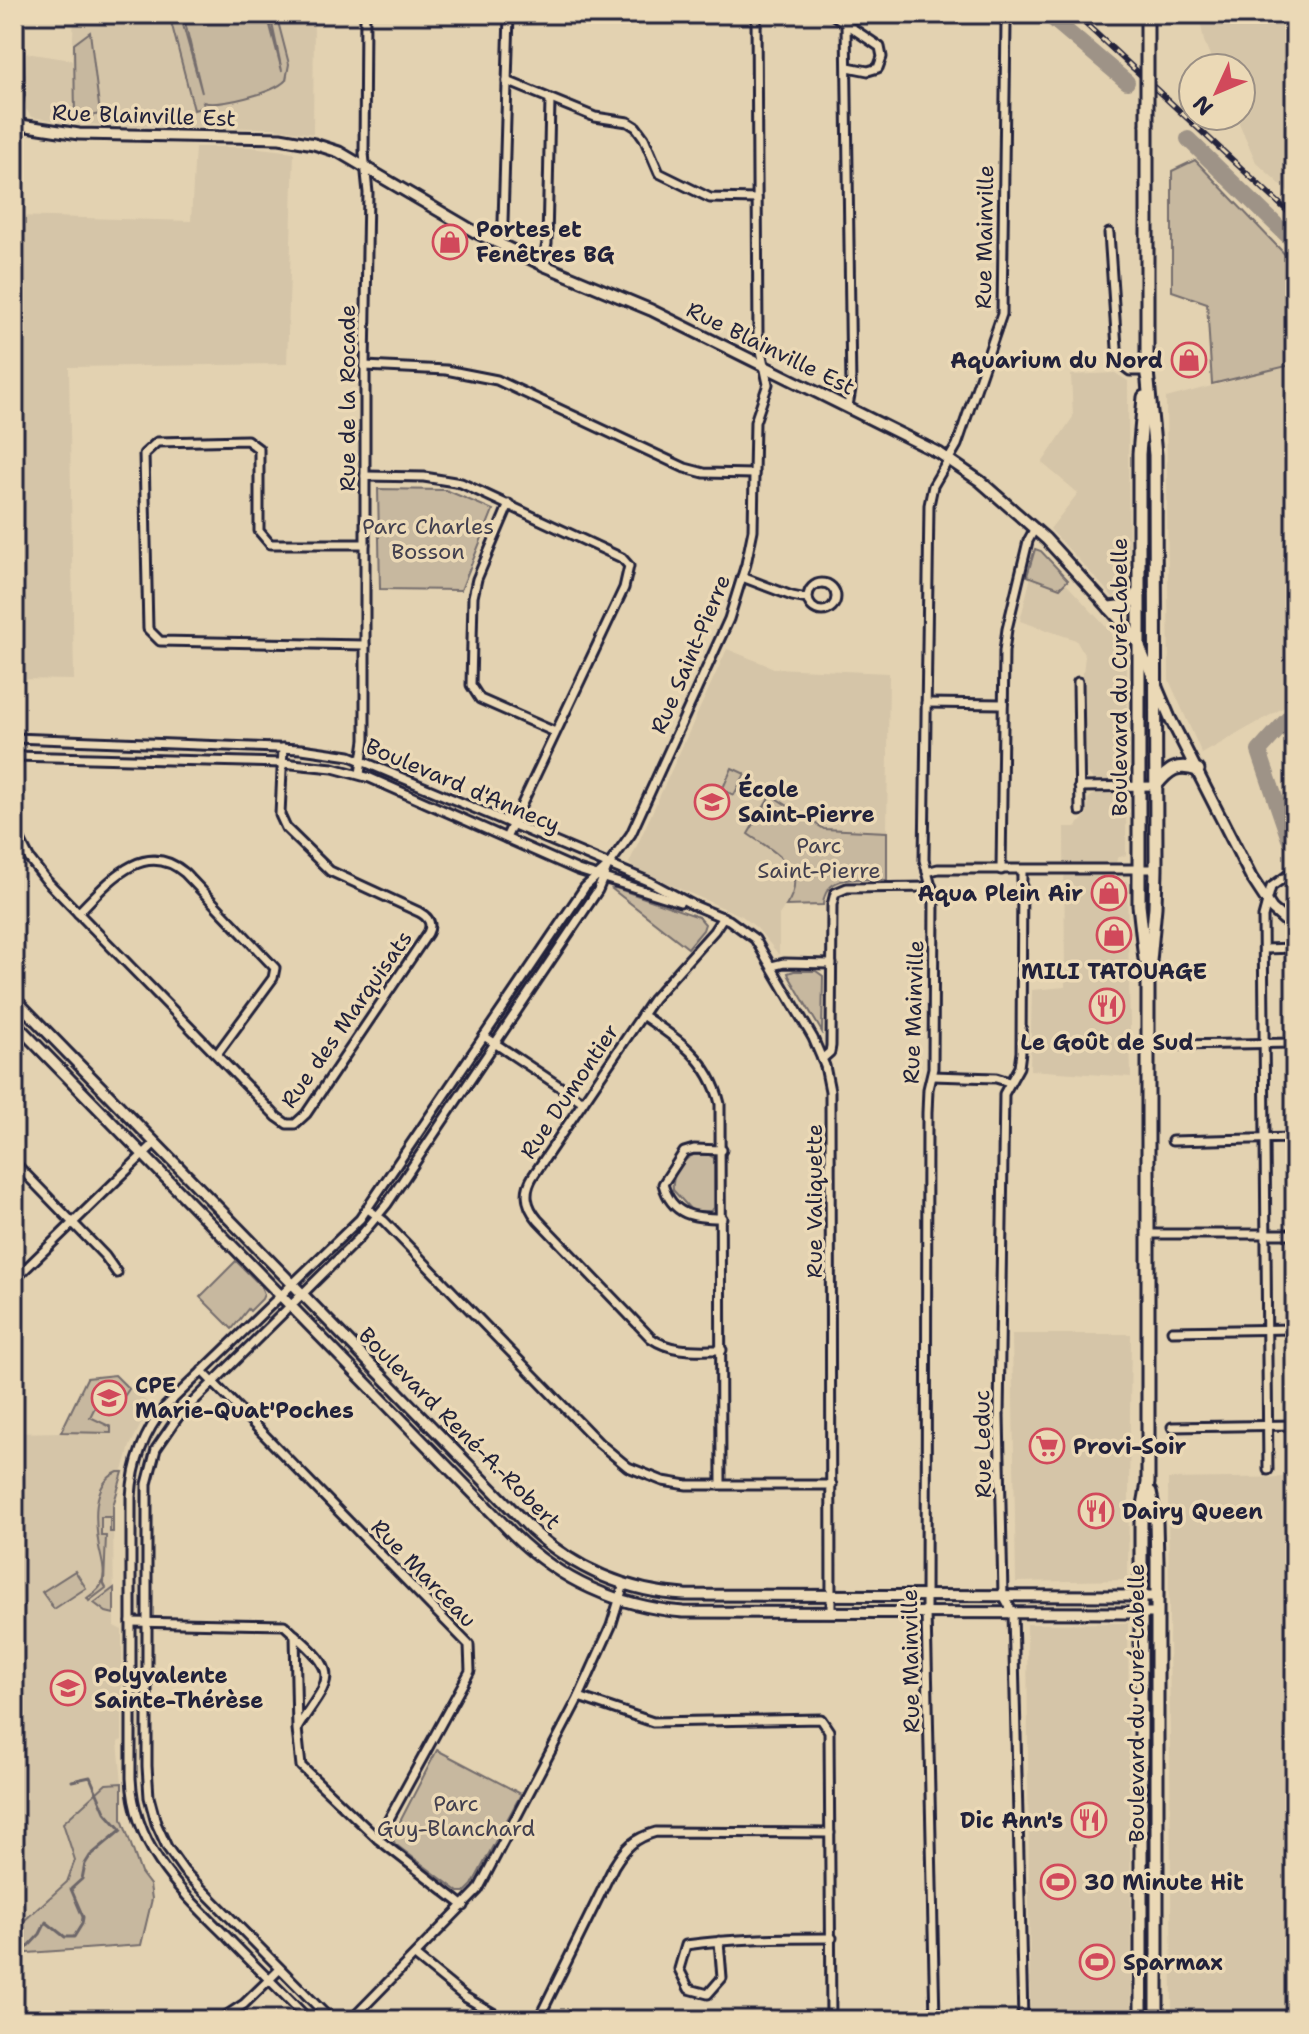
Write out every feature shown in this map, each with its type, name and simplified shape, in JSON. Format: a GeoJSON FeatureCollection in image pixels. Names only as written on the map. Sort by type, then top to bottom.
{"type":"FeatureCollection","features":[{"type":"Feature","properties":{"kind":"main road","name":"Boulevard du Curé-Labelle"},"geometry":{"type":"LineString","coordinates":[[1141,2020],[1141,1522],[1148,1483],[1148,983],[1156,869],[1155,455],[1147,371],[1147,17]]}},
{"type":"Feature","properties":{"kind":"main road","name":"Boulevard du Curé-Labelle"},"geometry":{"type":"LineString","coordinates":[[1147,371],[1139,454],[1139,905],[1148,983]]}},
{"type":"Feature","properties":{"kind":"main road"},"geometry":{"type":"LineString","coordinates":[[1110,608],[1126,606],[1139,592]]}},
{"type":"Feature","properties":{"kind":"main road"},"geometry":{"type":"LineString","coordinates":[[1156,786],[1174,767],[1198,770]]}},
{"type":"Feature","properties":{"kind":"main road","name":"Boulevard du Curé-Labelle"},"geometry":{"type":"LineString","coordinates":[[1148,1483],[1156,1522],[1157,2020]]}},
{"type":"Feature","properties":{"kind":"street"},"geometry":{"type":"LineString","coordinates":[[14,122],[18,95],[17,14]]}},
{"type":"Feature","properties":{"kind":"street","name":"Rue de la Rocade"},"geometry":{"type":"LineString","coordinates":[[360,774],[364,760],[368,193],[365,166],[365,14]]}},
{"type":"Feature","properties":{"kind":"street"},"geometry":{"type":"LineString","coordinates":[[499,244],[503,222],[509,14]]}},
{"type":"Feature","properties":{"kind":"street","name":"Rue Saint-Pierre"},"geometry":{"type":"LineString","coordinates":[[331,2020],[184,1871],[159,1831],[148,1789],[146,1516],[151,1461],[172,1424],[378,1216],[598,890],[600,878],[631,834],[732,612],[752,536],[755,422],[768,384],[758,342],[756,14]]}},
{"type":"Feature","properties":{"kind":"street"},"geometry":{"type":"LineString","coordinates":[[832,14],[880,47],[882,57],[878,68],[868,71],[848,67]]}},
{"type":"Feature","properties":{"kind":"street","name":"Rue Mainville"},"geometry":{"type":"LineString","coordinates":[[935,2020],[926,1613],[927,1113],[932,1076],[934,902],[924,860],[929,501],[933,486],[950,460],[1002,314],[1006,22],[997,14]]}},
{"type":"Feature","properties":{"kind":"street"},"geometry":{"type":"LineString","coordinates":[[846,24],[851,389],[848,406]]}},
{"type":"Feature","properties":{"kind":"street"},"geometry":{"type":"LineString","coordinates":[[507,81],[595,117],[628,122],[636,127],[659,173],[710,198],[757,199]]}},
{"type":"Feature","properties":{"kind":"street"},"geometry":{"type":"LineString","coordinates":[[543,265],[547,248],[550,100]]}},
{"type":"Feature","properties":{"kind":"street","name":"Rue Blainville Est"},"geometry":{"type":"LineString","coordinates":[[14,122],[79,134],[287,139],[322,146],[365,166],[499,244],[638,303],[950,460],[986,485],[1046,539],[1110,608],[1139,645],[1156,688],[1251,877],[1266,900],[1295,929]]}},
{"type":"Feature","properties":{"kind":"street"},"geometry":{"type":"LineString","coordinates":[[1109,233],[1118,362],[1130,371],[1147,371]]}},
{"type":"Feature","properties":{"kind":"street"},"geometry":{"type":"LineString","coordinates":[[365,366],[446,370],[497,380],[685,468],[704,473],[754,474]]}},
{"type":"Feature","properties":{"kind":"street"},"geometry":{"type":"LineString","coordinates":[[365,544],[270,544],[259,531],[259,449],[247,440],[157,442],[144,454],[148,629],[160,641],[365,645]]}},
{"type":"Feature","properties":{"kind":"street"},"geometry":{"type":"LineString","coordinates":[[365,476],[424,477],[461,483],[622,558],[629,566],[624,588],[506,838]]}},
{"type":"Feature","properties":{"kind":"street"},"geometry":{"type":"LineString","coordinates":[[509,504],[477,579],[473,597],[471,685],[480,699],[555,732]]}},
{"type":"Feature","properties":{"kind":"street"},"geometry":{"type":"LineString","coordinates":[[1001,870],[1007,629],[1028,541],[1034,530]]}},
{"type":"Feature","properties":{"kind":"street"},"geometry":{"type":"LineString","coordinates":[[742,577],[807,599],[813,608],[825,612],[835,605],[837,596],[832,587],[820,584],[810,590],[807,599]]}},
{"type":"Feature","properties":{"kind":"street"},"geometry":{"type":"LineString","coordinates":[[1139,645],[1156,645]]}},
{"type":"Feature","properties":{"kind":"street"},"geometry":{"type":"LineString","coordinates":[[1078,682],[1080,811]]}},
{"type":"Feature","properties":{"kind":"street"},"geometry":{"type":"LineString","coordinates":[[1139,688],[1156,688]]}},
{"type":"Feature","properties":{"kind":"street"},"geometry":{"type":"LineString","coordinates":[[926,703],[1003,704]]}},
{"type":"Feature","properties":{"kind":"street","name":"Boulevard d'Annecy"},"geometry":{"type":"LineString","coordinates":[[14,738],[283,748],[324,751],[364,760],[650,882],[693,905]]}},
{"type":"Feature","properties":{"kind":"street","name":"Rue des Marquisats"},"geometry":{"type":"LineString","coordinates":[[14,828],[34,865],[78,913],[281,1120],[290,1125],[306,1114],[430,928],[429,920],[419,912],[330,871],[288,831],[280,815],[283,748]]}},
{"type":"Feature","properties":{"kind":"street","name":"Boulevard d'Annecy"},"geometry":{"type":"LineString","coordinates":[[14,756],[282,763],[360,774],[600,878],[693,905],[723,917],[749,933],[812,1035],[822,1059]]}},
{"type":"Feature","properties":{"kind":"street"},"geometry":{"type":"LineString","coordinates":[[1079,787],[1156,786]]}},
{"type":"Feature","properties":{"kind":"street"},"geometry":{"type":"LineString","coordinates":[[78,913],[122,871],[134,864],[171,864],[196,884],[275,968],[273,978],[217,1054]]}},
{"type":"Feature","properties":{"kind":"street"},"geometry":{"type":"LineString","coordinates":[[927,872],[937,869],[1156,869]]}},
{"type":"Feature","properties":{"kind":"street","name":"Rue Leduc"},"geometry":{"type":"LineString","coordinates":[[1022,870],[1021,1052],[1019,1067],[1004,1094],[999,1415],[1003,1595],[1013,1613],[1023,2020]]}},
{"type":"Feature","properties":{"kind":"street"},"geometry":{"type":"LineString","coordinates":[[1268,1470],[1266,900],[1271,887],[1295,870]]}},
{"type":"Feature","properties":{"kind":"street","name":"Rue Saint-Pierre"},"geometry":{"type":"LineString","coordinates":[[309,2020],[176,1886],[154,1856],[143,1833],[132,1787],[131,1497],[137,1455],[161,1413],[349,1232],[368,1209],[585,887],[600,878]]}},
{"type":"Feature","properties":{"kind":"street","name":"Rue Valiquette"},"geometry":{"type":"LineString","coordinates":[[831,1612],[831,1105],[822,1059],[830,1052],[831,1046],[832,905],[837,892],[847,888],[932,887]]}},
{"type":"Feature","properties":{"kind":"street","name":"Rue Dumontier"},"geometry":{"type":"LineString","coordinates":[[722,1350],[677,1349],[653,1340],[531,1212],[526,1194],[530,1180],[642,1015],[723,917]]}},
{"type":"Feature","properties":{"kind":"street"},"geometry":{"type":"LineString","coordinates":[[1264,949],[1295,948]]}},
{"type":"Feature","properties":{"kind":"street"},"geometry":{"type":"LineString","coordinates":[[772,966],[784,963],[832,964]]}},
{"type":"Feature","properties":{"kind":"street","name":"Boulevard René-A.-Robert"},"geometry":{"type":"LineString","coordinates":[[14,998],[538,1535],[585,1568],[624,1584],[685,1595],[1157,1596]]}},
{"type":"Feature","properties":{"kind":"street"},"geometry":{"type":"LineString","coordinates":[[642,1015],[688,1047],[704,1067],[720,1104],[721,1484]]}},
{"type":"Feature","properties":{"kind":"street","name":"Boulevard René-A.-Robert"},"geometry":{"type":"LineString","coordinates":[[14,1022],[527,1548],[576,1582],[619,1601],[692,1613],[1157,1613]]}},
{"type":"Feature","properties":{"kind":"street"},"geometry":{"type":"LineString","coordinates":[[484,1036],[583,1102]]}},
{"type":"Feature","properties":{"kind":"street"},"geometry":{"type":"LineString","coordinates":[[1174,1045],[1295,1043]]}},
{"type":"Feature","properties":{"kind":"street"},"geometry":{"type":"LineString","coordinates":[[932,1076],[1000,1078],[1009,1082]]}},
{"type":"Feature","properties":{"kind":"street"},"geometry":{"type":"LineString","coordinates":[[1172,1141],[1295,1138]]}},
{"type":"Feature","properties":{"kind":"street"},"geometry":{"type":"LineString","coordinates":[[14,1280],[155,1143]]}},
{"type":"Feature","properties":{"kind":"street"},"geometry":{"type":"LineString","coordinates":[[722,1150],[694,1149],[684,1152],[663,1184],[671,1199],[689,1216],[722,1218]]}},
{"type":"Feature","properties":{"kind":"street"},"geometry":{"type":"LineString","coordinates":[[14,1162],[105,1256],[117,1273]]}},
{"type":"Feature","properties":{"kind":"street"},"geometry":{"type":"LineString","coordinates":[[368,1209],[617,1460],[640,1473],[681,1484],[832,1485]]}},
{"type":"Feature","properties":{"kind":"street"},"geometry":{"type":"LineString","coordinates":[[1148,1234],[1295,1234]]}},
{"type":"Feature","properties":{"kind":"street"},"geometry":{"type":"LineString","coordinates":[[1172,1331],[1295,1329]]}},
{"type":"Feature","properties":{"kind":"street","name":"Rue Marceau"},"geometry":{"type":"LineString","coordinates":[[202,1371],[469,1645],[470,1671],[378,1839]]}},
{"type":"Feature","properties":{"kind":"street"},"geometry":{"type":"LineString","coordinates":[[1172,1427],[1295,1425]]}},
{"type":"Feature","properties":{"kind":"street"},"geometry":{"type":"LineString","coordinates":[[351,2020],[478,1890],[579,1697],[611,1626],[624,1584]]}},
{"type":"Feature","properties":{"kind":"street"},"geometry":{"type":"LineString","coordinates":[[131,1622],[284,1625],[318,1655],[326,1668],[325,1686],[297,1729]]}},
{"type":"Feature","properties":{"kind":"street"},"geometry":{"type":"LineString","coordinates":[[295,1635],[301,1766],[378,1839],[464,1906]]}},
{"type":"Feature","properties":{"kind":"street"},"geometry":{"type":"LineString","coordinates":[[579,1697],[653,1722],[821,1719],[829,1731],[831,2020]]}},
{"type":"Feature","properties":{"kind":"street"},"geometry":{"type":"LineString","coordinates":[[538,2020],[614,1866],[626,1847],[640,1836],[656,1832],[830,1833]]}},
{"type":"Feature","properties":{"kind":"street"},"geometry":{"type":"LineString","coordinates":[[719,1941],[722,1978],[708,1994],[689,1989],[679,1969],[686,1945],[719,1941],[750,1938],[832,1938]]}},
{"type":"Feature","properties":{"kind":"street"},"geometry":{"type":"LineString","coordinates":[[415,1956],[465,1997],[505,2020]]}},
{"type":"Feature","properties":{"kind":"street"},"geometry":{"type":"LineString","coordinates":[[112,2020],[224,2017],[244,2004],[280,1969]]}},
{"type":"Feature","properties":{"kind":"shaded area"},"geometry":{"type":"Polygon","coordinates":[[[74,14],[314,14],[313,134],[272,128],[110,126],[109,123],[72,123],[31,117],[26,109],[26,53],[72,60],[74,14]]]}},
{"type":"Feature","properties":{"kind":"shaded area"},"geometry":{"type":"Polygon","coordinates":[[[1199,14],[1295,14],[1295,198],[1256,162],[1243,132],[1257,132],[1257,52],[1208,52],[1199,14]]]}},
{"type":"Feature","properties":{"kind":"shaded area"},"geometry":{"type":"Polygon","coordinates":[[[195,147],[251,147],[294,152],[287,364],[69,367],[74,680],[14,679],[14,216],[191,221],[195,147]]]}},
{"type":"Feature","properties":{"kind":"shaded area"},"geometry":{"type":"Polygon","coordinates":[[[1295,364],[1295,701],[1202,754],[1169,680],[1166,398],[1295,364]]]}},
{"type":"Feature","properties":{"kind":"shaded area"},"geometry":{"type":"Polygon","coordinates":[[[1115,373],[1128,381],[1129,586],[1125,593],[1113,597],[1050,529],[1078,493],[1042,463],[1073,417],[1071,375],[1115,373]]]}},
{"type":"Feature","properties":{"kind":"shaded area"},"geometry":{"type":"Polygon","coordinates":[[[1037,552],[1117,639],[1124,656],[1127,673],[1126,855],[1117,858],[1114,880],[1127,881],[1131,1077],[1030,1070],[1032,990],[1065,987],[1064,827],[1076,827],[1087,814],[1088,799],[1093,795],[1092,778],[1088,773],[1082,681],[1085,656],[1076,640],[1020,621],[1037,552]]]}},
{"type":"Feature","properties":{"kind":"shaded area","name":"École Saint-Pierre"},"geometry":{"type":"Polygon","coordinates":[[[727,649],[774,668],[889,673],[887,832],[824,829],[771,795],[749,835],[783,858],[793,874],[792,895],[779,915],[779,955],[757,928],[742,916],[634,869],[629,863],[727,649]]]}},
{"type":"Feature","properties":{"kind":"shaded area"},"geometry":{"type":"Polygon","coordinates":[[[1012,1334],[1131,1334],[1128,1580],[1016,1582],[1012,1334]]]}},
{"type":"Feature","properties":{"kind":"shaded area","name":"Polyvalente Sainte-Thérèse"},"geometry":{"type":"Polygon","coordinates":[[[115,1375],[153,1407],[130,1446],[113,1506],[114,1626],[122,1630],[122,1740],[118,1742],[122,1783],[106,1784],[67,1882],[14,1930],[14,1433],[61,1432],[87,1378],[115,1375]]]}},
{"type":"Feature","properties":{"kind":"shaded area"},"geometry":{"type":"Polygon","coordinates":[[[1295,1477],[1295,2020],[1172,2020],[1168,1479],[1295,1477]]]}},
{"type":"Feature","properties":{"kind":"shaded area"},"geometry":{"type":"Polygon","coordinates":[[[1128,1623],[1132,2020],[1030,2020],[1027,1624],[1128,1623]]]}},
{"type":"Feature","properties":{"kind":"green space"},"geometry":{"type":"Polygon","coordinates":[[[169,14],[180,14],[202,93],[183,14],[267,14],[282,71],[270,14],[276,14],[289,64],[286,80],[259,94],[233,101],[203,102],[204,107],[194,110],[169,14]]]}},
{"type":"Feature","properties":{"kind":"green space"},"geometry":{"type":"Polygon","coordinates":[[[90,32],[100,114],[75,119],[74,44],[90,32]]]}},
{"type":"Feature","properties":{"kind":"green space"},"geometry":{"type":"Polygon","coordinates":[[[1195,160],[1295,265],[1295,364],[1212,384],[1207,303],[1172,291],[1172,171],[1195,160]]]}},
{"type":"Feature","properties":{"kind":"green space","name":"Parc Charles Bosson"},"geometry":{"type":"Polygon","coordinates":[[[378,489],[446,490],[493,510],[461,590],[380,589],[378,489]]]}},
{"type":"Feature","properties":{"kind":"green space"},"geometry":{"type":"Polygon","coordinates":[[[1035,549],[1041,551],[1068,580],[1060,588],[1027,576],[1035,549]]]}},
{"type":"Feature","properties":{"kind":"green space"},"geometry":{"type":"Polygon","coordinates":[[[732,768],[745,774],[734,795],[722,790],[732,768]]]}},
{"type":"Feature","properties":{"kind":"green space","name":"Parc Saint-Pierre"},"geometry":{"type":"Polygon","coordinates":[[[771,795],[824,829],[887,832],[887,880],[838,882],[825,894],[823,905],[786,906],[793,893],[792,872],[778,855],[748,834],[771,795]]]}},
{"type":"Feature","properties":{"kind":"green space"},"geometry":{"type":"Polygon","coordinates":[[[612,889],[699,917],[705,924],[703,930],[688,948],[612,889]]]}},
{"type":"Feature","properties":{"kind":"green space"},"geometry":{"type":"Polygon","coordinates":[[[553,940],[546,960],[501,1026],[497,1023],[553,940]]]}},
{"type":"Feature","properties":{"kind":"green space"},"geometry":{"type":"Polygon","coordinates":[[[816,971],[823,976],[822,1032],[789,976],[788,973],[816,971]]]}},
{"type":"Feature","properties":{"kind":"green space"},"geometry":{"type":"Polygon","coordinates":[[[478,1051],[483,1054],[383,1200],[379,1197],[478,1051]]]}},
{"type":"Feature","properties":{"kind":"green space"},"geometry":{"type":"Polygon","coordinates":[[[693,1155],[714,1158],[714,1208],[710,1211],[692,1211],[673,1190],[678,1170],[693,1155]]]}},
{"type":"Feature","properties":{"kind":"green space"},"geometry":{"type":"Polygon","coordinates":[[[236,1261],[261,1286],[264,1294],[232,1329],[200,1297],[236,1261]]]}},
{"type":"Feature","properties":{"kind":"green space"},"geometry":{"type":"Polygon","coordinates":[[[115,1375],[129,1389],[123,1398],[104,1389],[90,1417],[111,1427],[111,1433],[61,1432],[87,1378],[115,1375]]]}},
{"type":"Feature","properties":{"kind":"green space"},"geometry":{"type":"Polygon","coordinates":[[[123,1472],[113,1506],[113,1532],[110,1532],[110,1517],[101,1517],[101,1536],[106,1536],[106,1588],[89,1601],[87,1598],[97,1591],[104,1576],[96,1526],[99,1494],[109,1477],[123,1472]]]}},
{"type":"Feature","properties":{"kind":"green space"},"geometry":{"type":"Polygon","coordinates":[[[75,1571],[86,1588],[54,1609],[42,1592],[75,1571]]]}},
{"type":"Feature","properties":{"kind":"green space"},"geometry":{"type":"Polygon","coordinates":[[[114,1588],[114,1614],[94,1603],[114,1588]]]}},
{"type":"Feature","properties":{"kind":"green space","name":"Parc Guy-Blanchard"},"geometry":{"type":"Polygon","coordinates":[[[437,1750],[521,1794],[472,1885],[465,1892],[459,1892],[395,1844],[392,1837],[437,1750]]]}},
{"type":"Feature","properties":{"kind":"green space"},"geometry":{"type":"Polygon","coordinates":[[[122,1783],[122,1819],[141,1873],[150,1885],[152,1899],[141,1945],[14,1954],[14,1930],[67,1882],[75,1860],[63,1823],[106,1784],[122,1783]]]}},
{"type":"Feature","properties":{"kind":"waterway"},"geometry":{"type":"LineString","coordinates":[[1047,14],[1127,82]]}},
{"type":"Feature","properties":{"kind":"waterway"},"geometry":{"type":"LineString","coordinates":[[1188,139],[1295,243]]}},
{"type":"Feature","properties":{"kind":"waterway"},"geometry":{"type":"LineString","coordinates":[[1295,711],[1259,751],[1289,839],[1295,841]]}},
{"type":"Feature","properties":{"kind":"waterway"},"geometry":{"type":"LineString","coordinates":[[14,1945],[27,1948],[46,1922],[65,1937],[74,1937],[83,1917],[71,1889],[82,1879],[90,1856],[121,1830],[105,1812],[90,1777],[72,1781]]}},
{"type":"Feature","properties":{"kind":"waterway"},"geometry":{"type":"LineString","coordinates":[[14,1959],[20,1974],[20,1980],[14,1985]]}},
{"type":"Feature","properties":{"kind":"railway"},"geometry":{"type":"LineString","coordinates":[[1075,14],[1295,218]]}},
{"type":"Feature","properties":{"kind":"place","name":"Portes et Fenêtres BG"},"geometry":{"type":"Point","coordinates":[450,242]}},
{"type":"Feature","properties":{"kind":"place","name":"Aquarium du Nord"},"geometry":{"type":"Point","coordinates":[1189,360]}},
{"type":"Feature","properties":{"kind":"place","name":"École Saint-Pierre"},"geometry":{"type":"Point","coordinates":[712,802]}},
{"type":"Feature","properties":{"kind":"place","name":"Aqua Plein Air"},"geometry":{"type":"Point","coordinates":[1109,893]}},
{"type":"Feature","properties":{"kind":"place","name":"MILI TATOUAGE"},"geometry":{"type":"Point","coordinates":[1114,935]}},
{"type":"Feature","properties":{"kind":"place","name":"Le Goût de Sud"},"geometry":{"type":"Point","coordinates":[1107,1006]}},
{"type":"Feature","properties":{"kind":"place","name":"CPE Marie-Quat'Poches"},"geometry":{"type":"Point","coordinates":[109,1398]}},
{"type":"Feature","properties":{"kind":"place","name":"Provi-Soir"},"geometry":{"type":"Point","coordinates":[1047,1446]}},
{"type":"Feature","properties":{"kind":"place","name":"Dairy Queen"},"geometry":{"type":"Point","coordinates":[1096,1511]}},
{"type":"Feature","properties":{"kind":"place","name":"Polyvalente Sainte-Thérèse"},"geometry":{"type":"Point","coordinates":[68,1688]}},
{"type":"Feature","properties":{"kind":"place","name":"Dic Ann's"},"geometry":{"type":"Point","coordinates":[1089,1820]}},
{"type":"Feature","properties":{"kind":"place","name":"30 Minute Hit"},"geometry":{"type":"Point","coordinates":[1058,1882]}},
{"type":"Feature","properties":{"kind":"place","name":"Sparmax"},"geometry":{"type":"Point","coordinates":[1097,1962]}}]}
